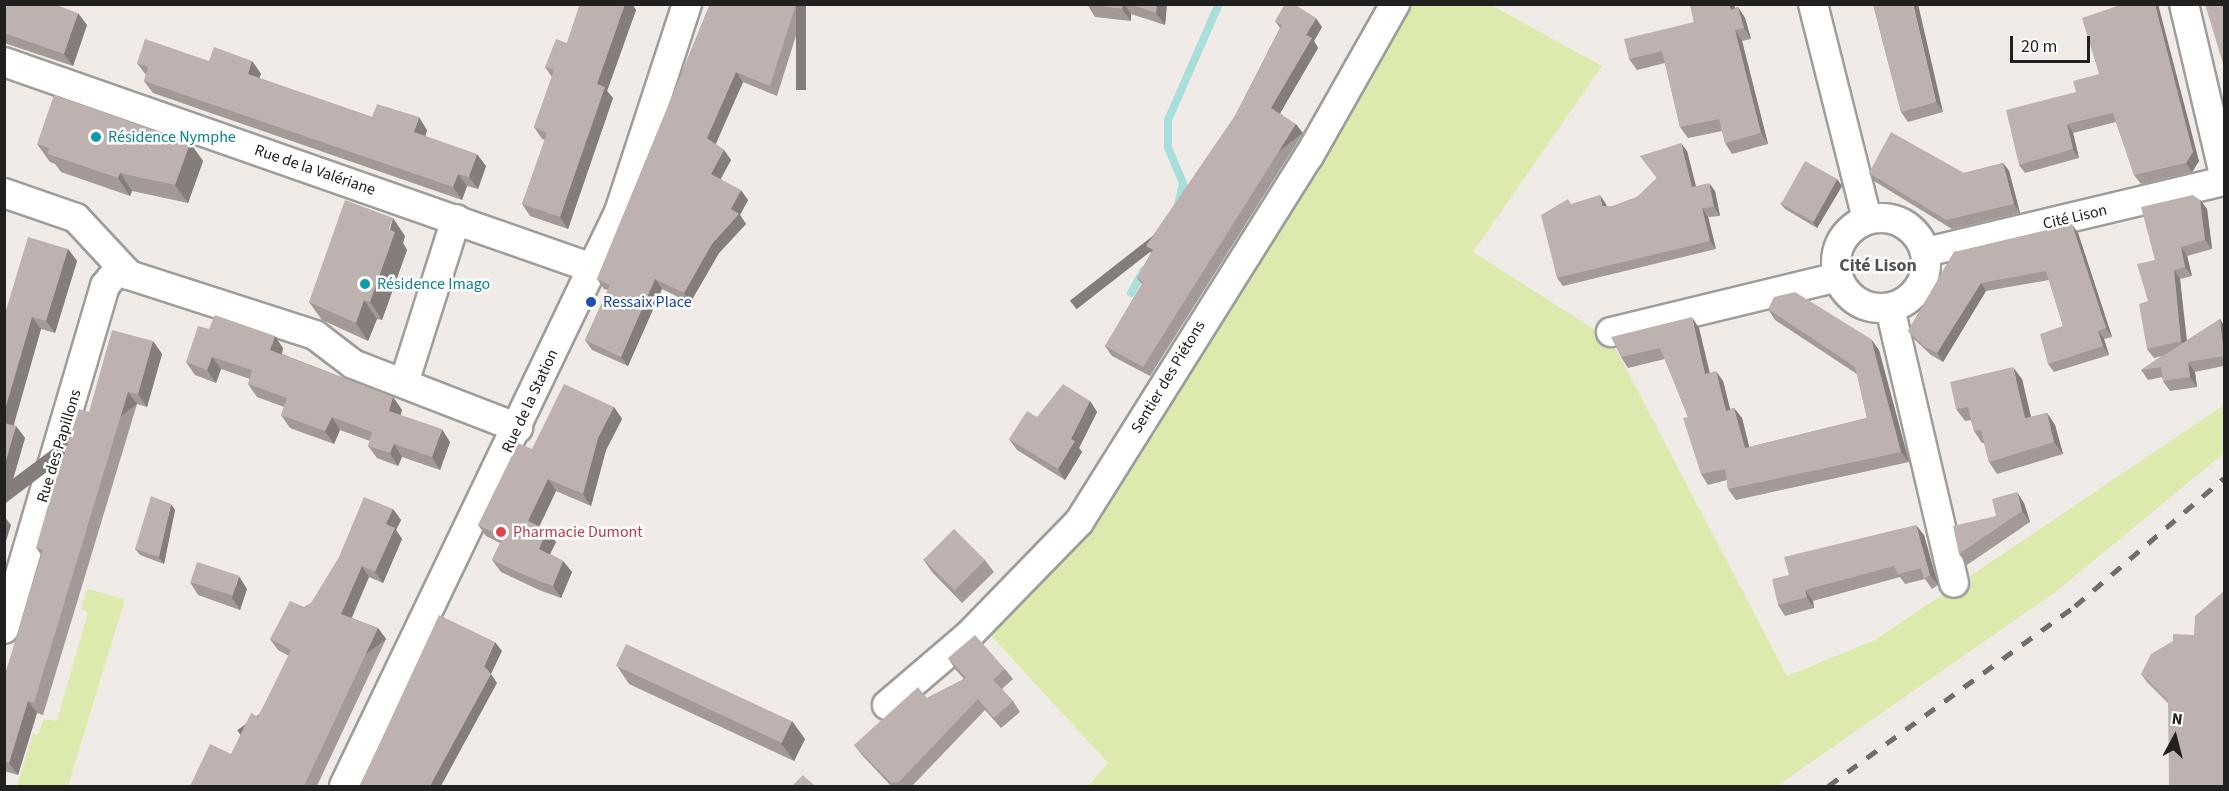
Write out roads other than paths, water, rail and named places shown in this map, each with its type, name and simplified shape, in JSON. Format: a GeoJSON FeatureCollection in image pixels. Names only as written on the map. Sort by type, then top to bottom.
{"type":"FeatureCollection","features":[{"type":"Feature","properties":{"kind":"street","name":"Rue de la Station"},"geometry":{"type":"LineString","coordinates":[[344,786],[518,428],[592,268],[657,106],[687,4]]}},
{"type":"Feature","properties":{"kind":"street","name":"Sentier des Piétons"},"geometry":{"type":"LineString","coordinates":[[887,705],[970,634],[1079,522],[1309,156],[1395,4]]}},
{"type":"Feature","properties":{"kind":"street"},"geometry":{"type":"LineString","coordinates":[[1813,4],[1867,219]]}},
{"type":"Feature","properties":{"kind":"street"},"geometry":{"type":"LineString","coordinates":[[2184,4],[2224,175]]}},
{"type":"Feature","properties":{"kind":"street","name":"Rue de la Valériane"},"geometry":{"type":"LineString","coordinates":[[4,62],[592,268]]}},
{"type":"Feature","properties":{"kind":"street","name":"Cité Lison"},"geometry":{"type":"LineString","coordinates":[[1926,252],[2224,181]]}},
{"type":"Feature","properties":{"kind":"street"},"geometry":{"type":"LineString","coordinates":[[4,193],[76,218],[120,267],[315,335],[353,364],[518,428]]}},
{"type":"Feature","properties":{"kind":"street"},"geometry":{"type":"LineString","coordinates":[[404,383],[456,219]]}},
{"type":"Feature","properties":{"kind":"street"},"geometry":{"type":"LineString","coordinates":[[1867,219],[1904,224],[1926,252],[1919,288],[1890,308],[1852,299],[1838,277],[1840,242],[1867,219]]}},
{"type":"Feature","properties":{"kind":"street","name":"Rue des Papillons"},"geometry":{"type":"LineString","coordinates":[[4,629],[105,286],[120,267]]}},
{"type":"Feature","properties":{"kind":"street"},"geometry":{"type":"LineString","coordinates":[[1611,332],[1838,277]]}},
{"type":"Feature","properties":{"kind":"street"},"geometry":{"type":"LineString","coordinates":[[1890,308],[1954,583]]}},
{"type":"Feature","properties":{"kind":"waterway"},"geometry":{"type":"LineString","coordinates":[[1178,205],[1183,183],[1168,148],[1168,120],[1219,4]]}},
{"type":"Feature","properties":{"kind":"waterway"},"geometry":{"type":"LineString","coordinates":[[1131,293],[1144,270]]}},
{"type":"Feature","properties":{"kind":"railway"},"geometry":{"type":"LineString","coordinates":[[1828,786],[2075,606],[2224,478]]}},
{"type":"Feature","properties":{"kind":"place","name":"Résidence Nymphe"},"geometry":{"type":"Point","coordinates":[96,137]}},
{"type":"Feature","properties":{"kind":"place","name":"Résidence Imago"},"geometry":{"type":"Point","coordinates":[365,284]}},
{"type":"Feature","properties":{"kind":"place","name":"Ressaix Place"},"geometry":{"type":"Point","coordinates":[591,302]}},
{"type":"Feature","properties":{"kind":"place","name":"Pharmacie Dumont"},"geometry":{"type":"Point","coordinates":[501,532]}},
{"type":"Feature","properties":{"kind":"district","name":"Cité Lison"},"geometry":{"type":"Point","coordinates":[1878,266]}}]}
